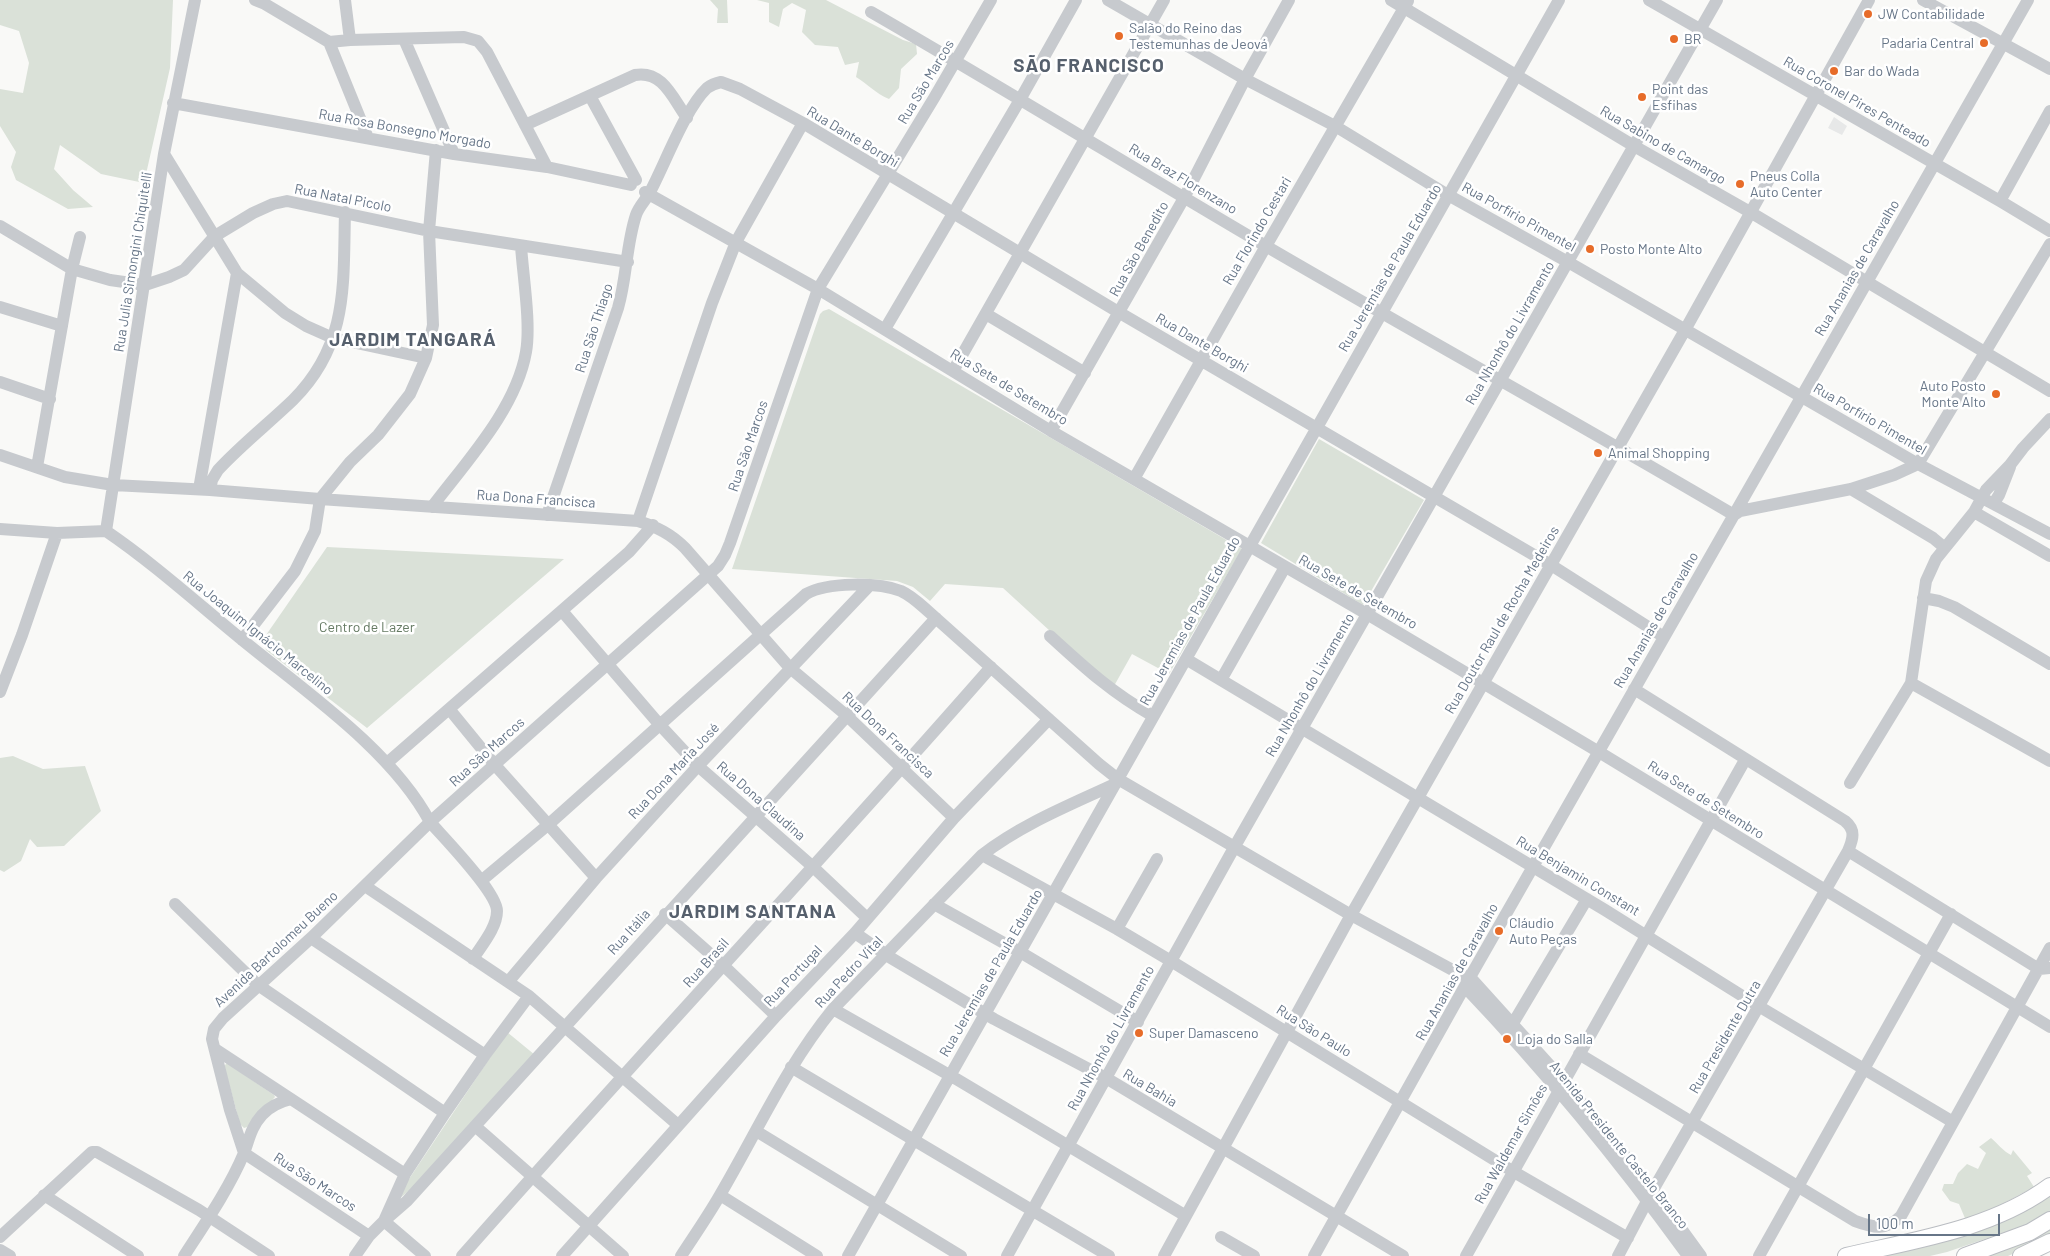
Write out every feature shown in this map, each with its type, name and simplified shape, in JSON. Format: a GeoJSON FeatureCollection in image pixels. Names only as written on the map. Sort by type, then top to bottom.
{"type":"FeatureCollection","features":[{"type":"Feature","properties":{"kind":"main road"},"geometry":{"type":"LineString","coordinates":[[1846,1256],[1930,1237],[1978,1223],[2013,1208],[2050,1186]]}},
{"type":"Feature","properties":{"kind":"main road"},"geometry":{"type":"LineString","coordinates":[[1965,1256],[2022,1235],[2050,1220]]}},
{"type":"Feature","properties":{"kind":"main road"},"geometry":{"type":"LineString","coordinates":[[2021,1256],[2050,1242]]}},
{"type":"Feature","properties":{"kind":"street","name":"Rua Julia Simongini Chiquitelli"},"geometry":{"type":"LineString","coordinates":[[106,531],[164,154],[196,0]]}},
{"type":"Feature","properties":{"kind":"street"},"geometry":{"type":"LineString","coordinates":[[345,0],[350,40]]}},
{"type":"Feature","properties":{"kind":"street","name":"Rua São Marcos"},"geometry":{"type":"LineString","coordinates":[[430,822],[718,566],[728,549],[818,289],[957,61],[991,0]]}},
{"type":"Feature","properties":{"kind":"street"},"geometry":{"type":"LineString","coordinates":[[885,329],[1021,98],[1076,0]]}},
{"type":"Feature","properties":{"kind":"street","name":"Rua Porfírio Pimentel"},"geometry":{"type":"LineString","coordinates":[[1108,0],[1245,79],[1335,126],[1448,195],[1918,464],[2050,534]]}},
{"type":"Feature","properties":{"kind":"street"},"geometry":{"type":"LineString","coordinates":[[953,371],[1164,0]]}},
{"type":"Feature","properties":{"kind":"street","name":"Rua São Benedito"},"geometry":{"type":"LineString","coordinates":[[1051,431],[1184,198],[1245,79],[1289,0]]}},
{"type":"Feature","properties":{"kind":"street","name":"Rua Sabino de Camargo"},"geometry":{"type":"LineString","coordinates":[[1390,0],[1406,4],[1516,75],[1634,146],[1750,212],[2050,391]]}},
{"type":"Feature","properties":{"kind":"street","name":"Rua Jeremias de Paula Eduardo"},"geometry":{"type":"LineString","coordinates":[[848,1256],[1559,0]]}},
{"type":"Feature","properties":{"kind":"street","name":"Rua Coronel Pires Penteado"},"geometry":{"type":"LineString","coordinates":[[1649,0],[2050,231]]}},
{"type":"Feature","properties":{"kind":"street","name":"Rua Nhonhô do Livramento"},"geometry":{"type":"LineString","coordinates":[[1007,1256],[1235,846],[1717,0]]}},
{"type":"Feature","properties":{"kind":"street","name":"Rua Doutor Raul de Rocha Medeiros"},"geometry":{"type":"LineString","coordinates":[[1164,1256],[1352,915],[1685,330],[1869,0]]}},
{"type":"Feature","properties":{"kind":"street"},"geometry":{"type":"LineString","coordinates":[[1923,0],[2050,69]]}},
{"type":"Feature","properties":{"kind":"street","name":"Rua Ananias de Caravalho"},"geometry":{"type":"LineString","coordinates":[[1314,1256],[1634,689],[2028,0]]}},
{"type":"Feature","properties":{"kind":"street"},"geometry":{"type":"LineString","coordinates":[[262,1],[329,42],[368,138]]}},
{"type":"Feature","properties":{"kind":"street","name":"Rua Florindo Cestari"},"geometry":{"type":"LineString","coordinates":[[1134,478],[1406,4]]}},
{"type":"Feature","properties":{"kind":"street","name":"Rua Braz Florenzano"},"geometry":{"type":"LineString","coordinates":[[871,12],[1021,98],[1266,246],[1734,515]]}},
{"type":"Feature","properties":{"kind":"street"},"geometry":{"type":"LineString","coordinates":[[329,42],[472,38],[482,44],[488,52],[547,167]]}},
{"type":"Feature","properties":{"kind":"street"},"geometry":{"type":"LineString","coordinates":[[404,39],[454,154]]}},
{"type":"Feature","properties":{"kind":"street"},"geometry":{"type":"LineString","coordinates":[[525,125],[636,75],[651,75],[661,82],[687,118]]}},
{"type":"Feature","properties":{"kind":"street","name":"Rua Dante Borghi"},"geometry":{"type":"LineString","coordinates":[[721,82],[740,89],[803,124],[953,215],[1550,566],[1664,637]]}},
{"type":"Feature","properties":{"kind":"street","name":"Rua São Thiago"},"geometry":{"type":"LineString","coordinates":[[547,515],[618,308],[628,262],[629,240],[637,212],[687,118],[709,86],[721,82]]}},
{"type":"Feature","properties":{"kind":"street"},"geometry":{"type":"LineString","coordinates":[[590,96],[634,183],[642,180],[645,182],[647,193]]}},
{"type":"Feature","properties":{"kind":"street","name":"Rua Rosa Bonsegno Morgado"},"geometry":{"type":"LineString","coordinates":[[173,104],[454,154],[547,167],[634,183]]}},
{"type":"Feature","properties":{"kind":"street"},"geometry":{"type":"LineString","coordinates":[[2000,201],[2050,112]]}},
{"type":"Feature","properties":{"kind":"street"},"geometry":{"type":"LineString","coordinates":[[638,520],[712,303],[736,242],[803,124]]}},
{"type":"Feature","properties":{"kind":"street"},"geometry":{"type":"LineString","coordinates":[[242,640],[295,571],[315,531],[320,499],[350,462],[378,435],[410,394],[426,358],[433,325],[429,230],[436,150]]}},
{"type":"Feature","properties":{"kind":"street"},"geometry":{"type":"LineString","coordinates":[[164,154],[237,273],[285,313],[306,326],[333,338],[426,358]]}},
{"type":"Feature","properties":{"kind":"street","name":"Rua Sete de Setembro"},"geometry":{"type":"LineString","coordinates":[[647,193],[818,289],[1051,431],[1484,683],[2050,1027]]}},
{"type":"Feature","properties":{"kind":"street","name":"Rua Natal Picolo"},"geometry":{"type":"LineString","coordinates":[[0,226],[72,269],[110,280],[145,285],[184,270],[215,236],[253,212],[272,204],[287,201],[429,230],[628,262]]}},
{"type":"Feature","properties":{"kind":"street"},"geometry":{"type":"LineString","coordinates":[[205,490],[218,470],[294,399],[323,361],[340,317],[345,212]]}},
{"type":"Feature","properties":{"kind":"street"},"geometry":{"type":"LineString","coordinates":[[37,467],[72,269],[80,236]]}},
{"type":"Feature","properties":{"kind":"street"},"geometry":{"type":"LineString","coordinates":[[1734,515],[1740,511],[1850,489],[1894,475],[1918,464],[2050,244]]}},
{"type":"Feature","properties":{"kind":"street"},"geometry":{"type":"LineString","coordinates":[[432,507],[489,432],[515,390],[526,351],[527,322],[521,246]]}},
{"type":"Feature","properties":{"kind":"street"},"geometry":{"type":"LineString","coordinates":[[205,490],[237,273]]}},
{"type":"Feature","properties":{"kind":"street"},"geometry":{"type":"LineString","coordinates":[[0,307],[62,326]]}},
{"type":"Feature","properties":{"kind":"street"},"geometry":{"type":"LineString","coordinates":[[986,314],[1085,373]]}},
{"type":"Feature","properties":{"kind":"street"},"geometry":{"type":"LineString","coordinates":[[0,382],[50,399]]}},
{"type":"Feature","properties":{"kind":"street"},"geometry":{"type":"LineString","coordinates":[[1850,783],[1911,683],[1928,573],[1974,512],[1981,498],[1997,477],[2010,465],[2050,419]]}},
{"type":"Feature","properties":{"kind":"street","name":"Rua Dona Francisca"},"geometry":{"type":"LineString","coordinates":[[0,455],[65,477],[113,485],[638,520],[653,525],[671,534],[790,668],[846,715],[954,818]]}},
{"type":"Feature","properties":{"kind":"street"},"geometry":{"type":"LineString","coordinates":[[1994,504],[2010,465]]}},
{"type":"Feature","properties":{"kind":"street"},"geometry":{"type":"LineString","coordinates":[[1850,489],[1933,538],[1945,548]]}},
{"type":"Feature","properties":{"kind":"street"},"geometry":{"type":"LineString","coordinates":[[1974,512],[2050,556]]}},
{"type":"Feature","properties":{"kind":"street"},"geometry":{"type":"LineString","coordinates":[[387,764],[629,552],[653,525]]}},
{"type":"Feature","properties":{"kind":"street"},"geometry":{"type":"LineString","coordinates":[[0,529],[57,534],[106,531]]}},
{"type":"Feature","properties":{"kind":"street","name":"Rua Joaquim Ignácio Marcelino"},"geometry":{"type":"LineString","coordinates":[[106,531],[330,711],[387,764],[424,810],[430,822],[481,881],[493,898],[497,910],[490,931],[472,959]]}},
{"type":"Feature","properties":{"kind":"street"},"geometry":{"type":"LineString","coordinates":[[0,692],[57,534]]}},
{"type":"Feature","properties":{"kind":"street"},"geometry":{"type":"LineString","coordinates":[[1221,680],[1285,567]]}},
{"type":"Feature","properties":{"kind":"street"},"geometry":{"type":"LineString","coordinates":[[481,881],[549,824],[806,594],[821,588],[869,586],[902,592],[936,618],[1117,781],[1454,971],[1468,982]]}},
{"type":"Feature","properties":{"kind":"street","name":"Rua Dona Maria José"},"geometry":{"type":"LineString","coordinates":[[508,982],[596,878],[698,766],[869,586]]}},
{"type":"Feature","properties":{"kind":"street"},"geometry":{"type":"LineString","coordinates":[[1923,598],[1940,601],[1954,607],[2050,664]]}},
{"type":"Feature","properties":{"kind":"street","name":"Rua Dona Claudina"},"geometry":{"type":"LineString","coordinates":[[562,611],[659,724],[698,766],[756,815],[867,918]]}},
{"type":"Feature","properties":{"kind":"street","name":"Rua Itália"},"geometry":{"type":"LineString","coordinates":[[355,1256],[369,1236],[407,1201],[665,914],[936,618]]}},
{"type":"Feature","properties":{"kind":"street"},"geometry":{"type":"LineString","coordinates":[[1050,636],[1104,684],[1126,701],[1153,716]]}},
{"type":"Feature","properties":{"kind":"street","name":"Rua Benjamin Constant"},"geometry":{"type":"LineString","coordinates":[[1186,659],[1646,935],[1863,1070],[1953,1122]]}},
{"type":"Feature","properties":{"kind":"street","name":"Rua Brasil"},"geometry":{"type":"LineString","coordinates":[[462,1256],[533,1175],[902,768],[991,666]]}},
{"type":"Feature","properties":{"kind":"street"},"geometry":{"type":"LineString","coordinates":[[1911,683],[2050,761]]}},
{"type":"Feature","properties":{"kind":"street"},"geometry":{"type":"LineString","coordinates":[[1634,689],[1745,760]]}},
{"type":"Feature","properties":{"kind":"street"},"geometry":{"type":"LineString","coordinates":[[450,710],[495,765],[596,878]]}},
{"type":"Feature","properties":{"kind":"street","name":"Rua Portugal"},"geometry":{"type":"LineString","coordinates":[[562,1256],[776,1016],[855,933],[954,818],[1049,719]]}},
{"type":"Feature","properties":{"kind":"street","name":"Rua Waldemar Simões"},"geometry":{"type":"LineString","coordinates":[[1466,1256],[1745,760]]}},
{"type":"Feature","properties":{"kind":"street","name":"Rua Presidente Dutra"},"geometry":{"type":"LineString","coordinates":[[1618,1256],[1650,1195],[1693,1124],[1848,850],[1854,832],[1845,821],[1745,760]]}},
{"type":"Feature","properties":{"kind":"street","name":"Rua Pedro Vital"},"geometry":{"type":"LineString","coordinates":[[681,1256],[720,1195],[791,1067],[812,1035],[834,1009],[982,855],[1000,841],[1022,828],[1117,781]]}},
{"type":"Feature","properties":{"kind":"street","name":"Avenida Bartolomeu Bueno"},"geometry":{"type":"LineString","coordinates":[[244,1153],[230,1110],[212,1039],[214,1029],[223,1018],[311,938],[430,822]]}},
{"type":"Feature","properties":{"kind":"street"},"geometry":{"type":"LineString","coordinates":[[1848,850],[2044,968]]}},
{"type":"Feature","properties":{"kind":"street","name":"Rua São Paulo"},"geometry":{"type":"LineString","coordinates":[[982,855],[1172,961],[1514,1172],[1628,1238]]}},
{"type":"Feature","properties":{"kind":"street"},"geometry":{"type":"LineString","coordinates":[[1117,929],[1157,859]]}},
{"type":"Feature","properties":{"kind":"street"},"geometry":{"type":"LineString","coordinates":[[365,886],[529,996],[565,1025],[678,1125]]}},
{"type":"Feature","properties":{"kind":"street"},"geometry":{"type":"LineString","coordinates":[[1510,1028],[1587,900]]}},
{"type":"Feature","properties":{"kind":"street"},"geometry":{"type":"LineString","coordinates":[[175,904],[258,986],[445,1113]]}},
{"type":"Feature","properties":{"kind":"street"},"geometry":{"type":"LineString","coordinates":[[934,904],[1020,952],[1138,1022]]}},
{"type":"Feature","properties":{"kind":"street"},"geometry":{"type":"LineString","coordinates":[[665,914],[724,966],[776,1016]]}},
{"type":"Feature","properties":{"kind":"street"},"geometry":{"type":"LineString","coordinates":[[1759,1256],[1952,914]]}},
{"type":"Feature","properties":{"kind":"street","name":"Rua Bahia"},"geometry":{"type":"LineString","coordinates":[[855,933],[885,955],[985,1013],[1106,1078],[1403,1256]]}},
{"type":"Feature","properties":{"kind":"street"},"geometry":{"type":"LineString","coordinates":[[311,938],[484,1055]]}},
{"type":"Feature","properties":{"kind":"street"},"geometry":{"type":"LineString","coordinates":[[1579,1054],[1855,1221],[1879,1228],[1894,1222],[1901,1216],[2018,1007],[2044,968],[2050,948]]}},
{"type":"Feature","properties":{"kind":"street","name":"Avenida Presidente Castelo Branco"},"geometry":{"type":"LineString","coordinates":[[1468,982],[1561,1086],[1701,1256]]}},
{"type":"Feature","properties":{"kind":"street"},"geometry":{"type":"LineString","coordinates":[[425,1256],[384,1221],[405,1174],[484,1055],[529,996]]}},
{"type":"Feature","properties":{"kind":"street"},"geometry":{"type":"LineString","coordinates":[[834,1009],[1186,1216]]}},
{"type":"Feature","properties":{"kind":"street"},"geometry":{"type":"LineString","coordinates":[[215,1049],[405,1174]]}},
{"type":"Feature","properties":{"kind":"street"},"geometry":{"type":"LineString","coordinates":[[791,1067],[1109,1256]]}},
{"type":"Feature","properties":{"kind":"street"},"geometry":{"type":"LineString","coordinates":[[184,1256],[210,1217],[244,1153],[248,1138],[261,1116],[280,1102],[291,1099]]}},
{"type":"Feature","properties":{"kind":"street"},"geometry":{"type":"LineString","coordinates":[[475,1126],[623,1256]]}},
{"type":"Feature","properties":{"kind":"street"},"geometry":{"type":"LineString","coordinates":[[756,1131],[961,1256]]}},
{"type":"Feature","properties":{"kind":"street"},"geometry":{"type":"LineString","coordinates":[[0,1237],[87,1155],[97,1152],[210,1217],[269,1256]]}},
{"type":"Feature","properties":{"kind":"street","name":"Rua São Marcos"},"geometry":{"type":"LineString","coordinates":[[244,1153],[369,1236]]}},
{"type":"Feature","properties":{"kind":"street"},"geometry":{"type":"LineString","coordinates":[[44,1195],[138,1256]]}},
{"type":"Feature","properties":{"kind":"street"},"geometry":{"type":"LineString","coordinates":[[720,1195],[817,1256]]}},
{"type":"Feature","properties":{"kind":"street","name":"Avenida Presidente Castelo Branco"},"geometry":{"type":"LineString","coordinates":[[1650,1195],[1688,1256]]}},
{"type":"Feature","properties":{"kind":"street"},"geometry":{"type":"LineString","coordinates":[[1221,1237],[1254,1256]]}},
{"type":"Feature","properties":{"kind":"street"},"geometry":{"type":"LineString","coordinates":[[0,1250],[10,1256]]}},
{"type":"Feature","properties":{"kind":"shaded area"},"geometry":{"type":"Polygon","coordinates":[[[1834,117],[1847,126],[1842,135],[1828,128],[1834,117]]]}},
{"type":"Feature","properties":{"kind":"green space"},"geometry":{"type":"Polygon","coordinates":[[[0,0],[173,0],[170,68],[144,183],[101,174],[60,145],[54,169],[73,190],[93,207],[68,209],[16,180],[11,167],[16,152],[0,126],[0,89],[23,93],[29,63],[19,31],[0,25],[0,0]]]}},
{"type":"Feature","properties":{"kind":"green space"},"geometry":{"type":"Polygon","coordinates":[[[710,0],[727,0],[728,23],[717,23],[718,9],[710,0]]]}},
{"type":"Feature","properties":{"kind":"green space"},"geometry":{"type":"Polygon","coordinates":[[[757,0],[826,0],[903,40],[916,44],[917,54],[901,69],[899,88],[889,99],[856,77],[859,62],[845,65],[838,47],[815,45],[802,32],[806,10],[792,3],[783,9],[779,27],[769,22],[769,3],[757,0]]]}},
{"type":"Feature","properties":{"kind":"green space"},"geometry":{"type":"Polygon","coordinates":[[[829,309],[1242,549],[1169,674],[1132,654],[1114,686],[1109,685],[1003,588],[945,584],[930,601],[913,587],[897,581],[732,569],[820,314],[829,309]]]}},
{"type":"Feature","properties":{"kind":"green space"},"geometry":{"type":"Polygon","coordinates":[[[1319,439],[1424,500],[1363,605],[1261,543],[1319,439]]]}},
{"type":"Feature","properties":{"kind":"green space","name":"Centro de Lazer"},"geometry":{"type":"Polygon","coordinates":[[[327,547],[564,559],[367,728],[266,650],[264,638],[327,547]]]}},
{"type":"Feature","properties":{"kind":"green space"},"geometry":{"type":"Polygon","coordinates":[[[13,756],[43,769],[85,766],[101,811],[64,846],[37,847],[30,839],[21,861],[4,872],[0,870],[0,758],[13,756]]]}},
{"type":"Feature","properties":{"kind":"green space"},"geometry":{"type":"Polygon","coordinates":[[[507,1032],[535,1055],[411,1189],[399,1199],[405,1185],[507,1032]]]}},
{"type":"Feature","properties":{"kind":"green space"},"geometry":{"type":"Polygon","coordinates":[[[227,1063],[275,1097],[244,1128],[240,1124],[225,1069],[227,1063]]]}},
{"type":"Feature","properties":{"kind":"green space"},"geometry":{"type":"Polygon","coordinates":[[[1991,1138],[2008,1154],[2011,1155],[2013,1150],[2032,1173],[2027,1176],[2034,1187],[1967,1223],[1959,1204],[1950,1201],[1942,1190],[1944,1184],[1953,1184],[1958,1173],[1967,1164],[1978,1169],[1986,1153],[1979,1147],[1991,1138]]]}},
{"type":"Feature","properties":{"kind":"green space"},"geometry":{"type":"Polygon","coordinates":[[[2050,1193],[2050,1211],[2023,1226],[1930,1256],[1872,1256],[2050,1193]]]}},
{"type":"Feature","properties":{"kind":"green space"},"geometry":{"type":"Polygon","coordinates":[[[2050,1225],[2050,1237],[2008,1256],[1982,1256],[2050,1225]]]}},
{"type":"Feature","properties":{"kind":"place","name":"JW Contabilidade"},"geometry":{"type":"Point","coordinates":[1868,14]}},
{"type":"Feature","properties":{"kind":"place","name":"Salão do Reino das Testemunhas de Jeová"},"geometry":{"type":"Point","coordinates":[1119,36]}},
{"type":"Feature","properties":{"kind":"place","name":"BR"},"geometry":{"type":"Point","coordinates":[1674,39]}},
{"type":"Feature","properties":{"kind":"place","name":"Padaria Central"},"geometry":{"type":"Point","coordinates":[1984,43]}},
{"type":"Feature","properties":{"kind":"place","name":"Bar do Wada"},"geometry":{"type":"Point","coordinates":[1834,71]}},
{"type":"Feature","properties":{"kind":"place","name":"Point das Esfihas"},"geometry":{"type":"Point","coordinates":[1642,97]}},
{"type":"Feature","properties":{"kind":"place","name":"Pneus Colla Auto Center"},"geometry":{"type":"Point","coordinates":[1740,184]}},
{"type":"Feature","properties":{"kind":"place","name":"Posto Monte Alto"},"geometry":{"type":"Point","coordinates":[1590,249]}},
{"type":"Feature","properties":{"kind":"place","name":"Auto Posto Monte Alto"},"geometry":{"type":"Point","coordinates":[1996,394]}},
{"type":"Feature","properties":{"kind":"place","name":"Animal Shopping"},"geometry":{"type":"Point","coordinates":[1598,453]}},
{"type":"Feature","properties":{"kind":"place","name":"Cláudio Auto Peças"},"geometry":{"type":"Point","coordinates":[1499,931]}},
{"type":"Feature","properties":{"kind":"place","name":"Super Damasceno"},"geometry":{"type":"Point","coordinates":[1139,1033]}},
{"type":"Feature","properties":{"kind":"place","name":"Loja do Salla"},"geometry":{"type":"Point","coordinates":[1507,1039]}},
{"type":"Feature","properties":{"kind":"district","name":"SÃO FRANCISCO"},"geometry":{"type":"Point","coordinates":[1089,66]}},
{"type":"Feature","properties":{"kind":"district","name":"JARDIM TANGARÁ"},"geometry":{"type":"Point","coordinates":[413,340]}},
{"type":"Feature","properties":{"kind":"district","name":"JARDIM SANTANA"},"geometry":{"type":"Point","coordinates":[753,912]}}]}
